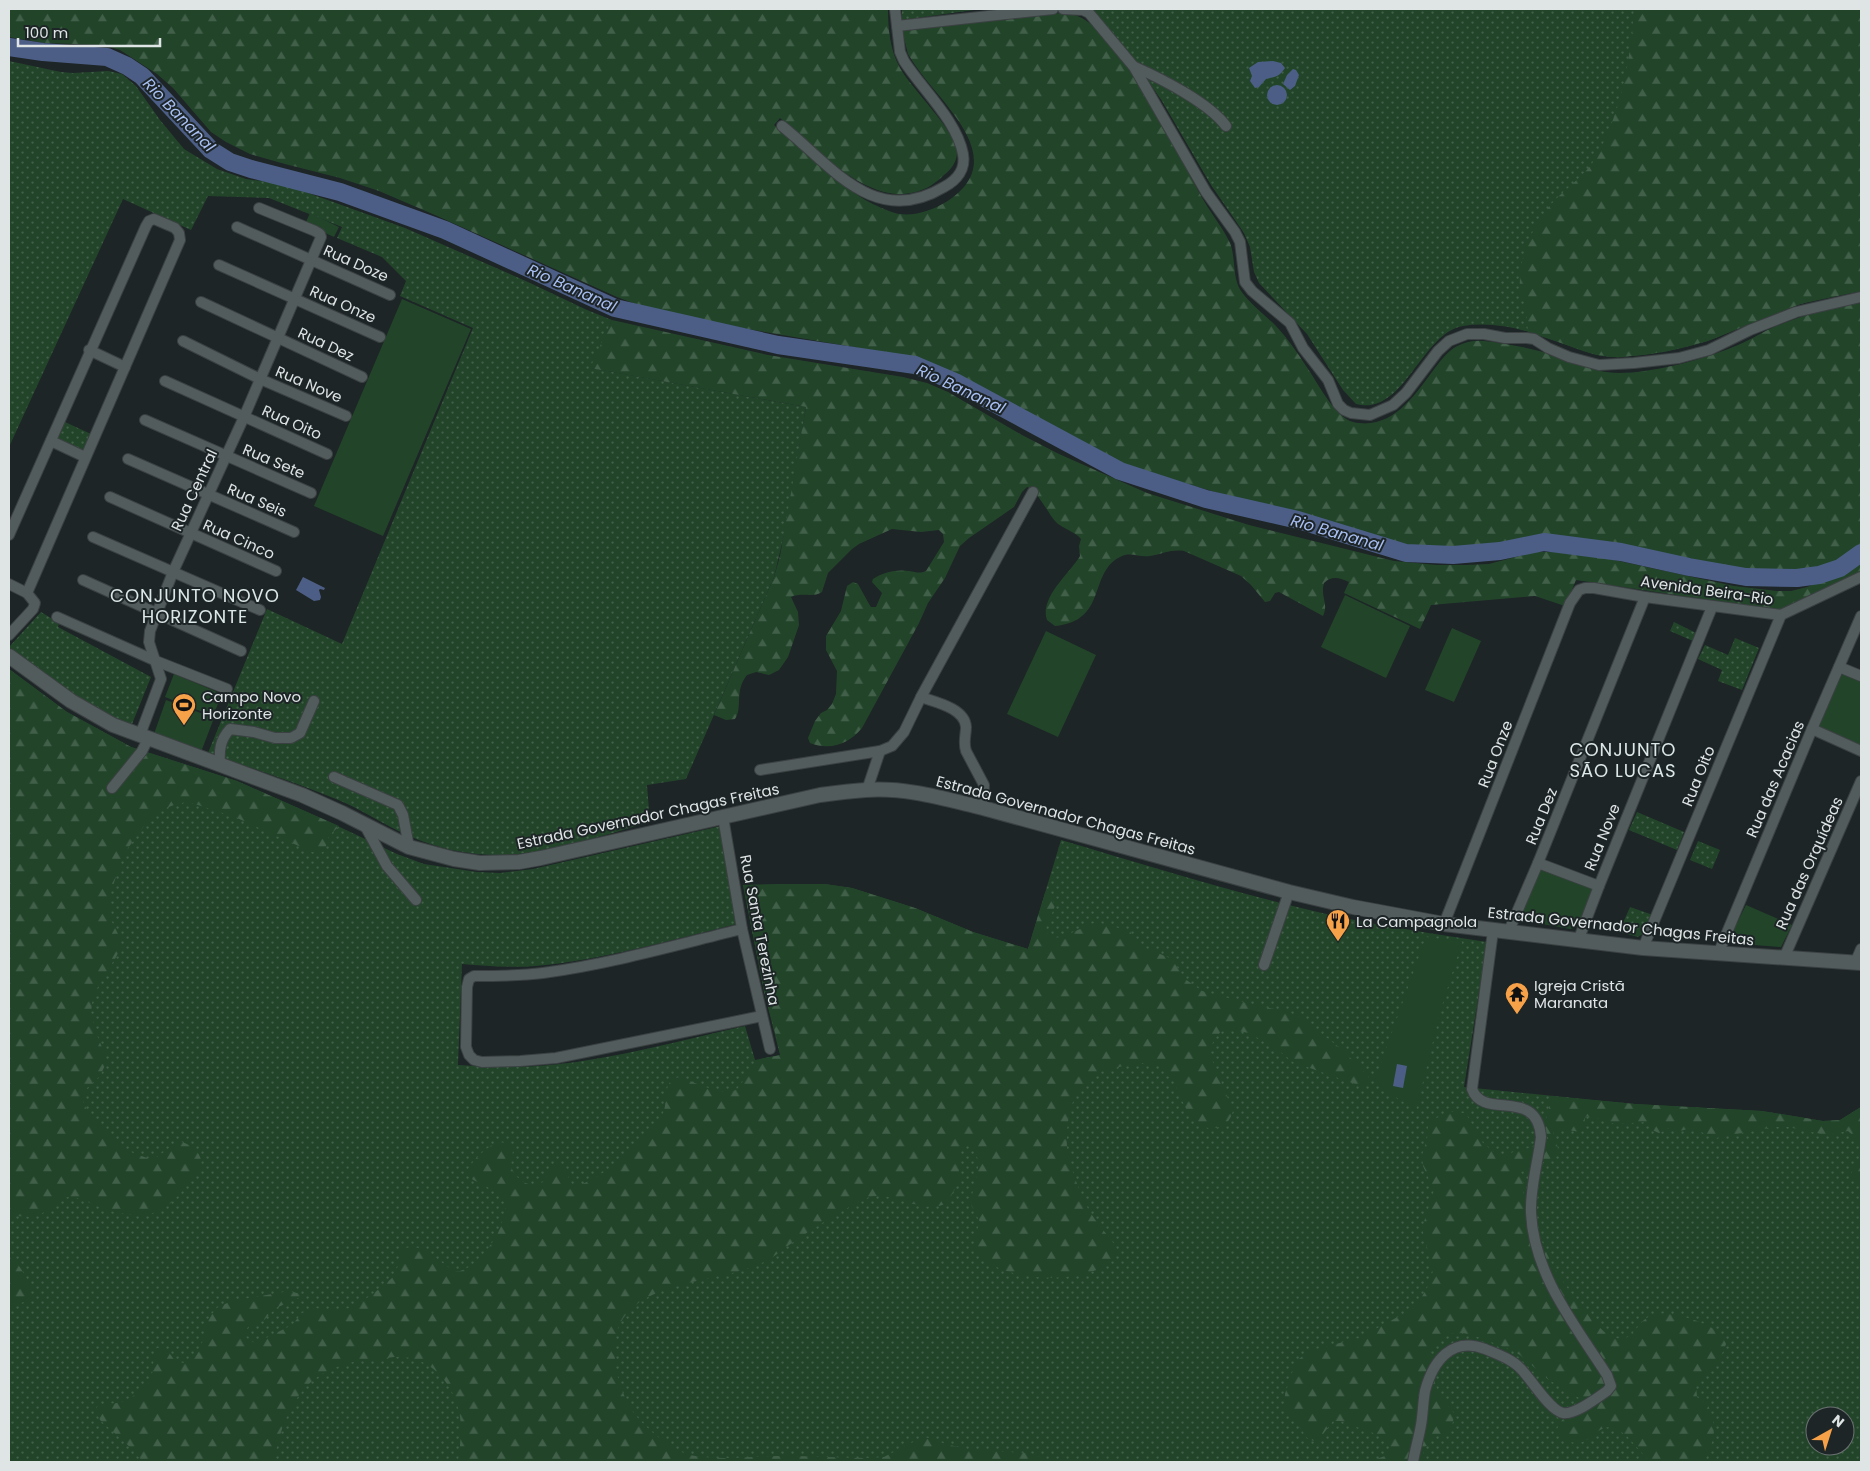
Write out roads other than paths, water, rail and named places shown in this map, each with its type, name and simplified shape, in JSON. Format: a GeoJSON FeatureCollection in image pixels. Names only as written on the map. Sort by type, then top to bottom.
{"type":"FeatureCollection","features":[{"type":"Feature","properties":{"kind":"main road","name":"Estrada Governador Chagas Freitas"},"geometry":{"type":"LineString","coordinates":[[9,656],[71,701],[113,725],[309,798],[409,847],[447,858],[471,862],[519,862],[541,858],[820,795],[867,790],[916,792],[984,808],[1289,892],[1353,907],[1444,924],[1644,948],[1858,963]]}},
{"type":"Feature","properties":{"kind":"street"},"geometry":{"type":"LineString","coordinates":[[782,126],[831,170],[856,188],[878,197],[904,202],[916,200],[933,194],[952,183],[962,171],[964,164],[962,147],[953,128],[904,61],[900,52],[895,9]]}},
{"type":"Feature","properties":{"kind":"street"},"geometry":{"type":"LineString","coordinates":[[897,26],[1053,9]]}},
{"type":"Feature","properties":{"kind":"street"},"geometry":{"type":"LineString","coordinates":[[1064,9],[1084,9],[1096,20],[1134,66],[1206,192],[1235,232],[1241,248],[1245,282],[1252,291],[1290,323],[1303,348],[1328,380],[1338,404],[1344,410],[1370,415],[1393,405],[1406,393],[1438,351],[1449,341],[1467,334],[1534,339],[1569,358],[1599,365],[1634,363],[1679,358],[1709,350],[1750,330],[1796,312],[1861,297]]}},
{"type":"Feature","properties":{"kind":"street"},"geometry":{"type":"LineString","coordinates":[[1134,66],[1172,85],[1214,114],[1226,126]]}},
{"type":"Feature","properties":{"kind":"street","name":"Rua Central"},"geometry":{"type":"LineString","coordinates":[[112,788],[142,751],[144,737],[160,682],[160,672],[149,639],[150,631],[173,572],[244,417],[320,237],[320,234],[259,208]]}},
{"type":"Feature","properties":{"kind":"street"},"geometry":{"type":"LineString","coordinates":[[9,534],[148,223],[154,219],[175,228],[180,233],[180,240],[27,593]]}},
{"type":"Feature","properties":{"kind":"street","name":"Rua Doze"},"geometry":{"type":"LineString","coordinates":[[237,226],[312,257],[390,295]]}},
{"type":"Feature","properties":{"kind":"street","name":"Rua Onze"},"geometry":{"type":"LineString","coordinates":[[219,265],[380,337]]}},
{"type":"Feature","properties":{"kind":"street","name":"Rua Dez"},"geometry":{"type":"LineString","coordinates":[[201,302],[362,377]]}},
{"type":"Feature","properties":{"kind":"street","name":"Rua Nove"},"geometry":{"type":"LineString","coordinates":[[182,341],[260,379],[346,416]]}},
{"type":"Feature","properties":{"kind":"street"},"geometry":{"type":"LineString","coordinates":[[90,350],[125,366]]}},
{"type":"Feature","properties":{"kind":"street","name":"Rua Oito"},"geometry":{"type":"LineString","coordinates":[[165,381],[327,454]]}},
{"type":"Feature","properties":{"kind":"street","name":"Rua Sete"},"geometry":{"type":"LineString","coordinates":[[145,420],[225,457],[311,493]]}},
{"type":"Feature","properties":{"kind":"street"},"geometry":{"type":"LineString","coordinates":[[51,441],[85,457]]}},
{"type":"Feature","properties":{"kind":"street","name":"Rua Seis"},"geometry":{"type":"LineString","coordinates":[[128,459],[294,532]]}},
{"type":"Feature","properties":{"kind":"street"},"geometry":{"type":"LineString","coordinates":[[760,770],[880,751],[892,746],[904,732],[921,697],[1033,492]]}},
{"type":"Feature","properties":{"kind":"street","name":"Rua Cinco"},"geometry":{"type":"LineString","coordinates":[[110,497],[276,572]]}},
{"type":"Feature","properties":{"kind":"street"},"geometry":{"type":"LineString","coordinates":[[93,537],[260,610]]}},
{"type":"Feature","properties":{"kind":"street","name":"Avenida Beira-Rio"},"geometry":{"type":"LineString","coordinates":[[1574,596],[1580,590],[1594,588],[1712,607],[1780,615],[1861,577]]}},
{"type":"Feature","properties":{"kind":"street"},"geometry":{"type":"LineString","coordinates":[[83,580],[241,650]]}},
{"type":"Feature","properties":{"kind":"street"},"geometry":{"type":"LineString","coordinates":[[9,584],[27,593],[34,602],[34,607],[9,635]]}},
{"type":"Feature","properties":{"kind":"street","name":"Rua Onze"},"geometry":{"type":"LineString","coordinates":[[1444,924],[1574,596]]}},
{"type":"Feature","properties":{"kind":"street","name":"Rua Dez"},"geometry":{"type":"LineString","coordinates":[[1508,933],[1645,597]]}},
{"type":"Feature","properties":{"kind":"street","name":"Rua Nove"},"geometry":{"type":"LineString","coordinates":[[1578,941],[1598,886],[1712,607]]}},
{"type":"Feature","properties":{"kind":"street","name":"Rua Oito"},"geometry":{"type":"LineString","coordinates":[[1644,948],[1780,615]]}},
{"type":"Feature","properties":{"kind":"street","name":"Rua das Acacias"},"geometry":{"type":"LineString","coordinates":[[1718,954],[1861,616]]}},
{"type":"Feature","properties":{"kind":"street"},"geometry":{"type":"LineString","coordinates":[[57,617],[156,661],[227,689]]}},
{"type":"Feature","properties":{"kind":"street"},"geometry":{"type":"LineString","coordinates":[[1839,666],[1861,676]]}},
{"type":"Feature","properties":{"kind":"street"},"geometry":{"type":"LineString","coordinates":[[921,697],[956,711],[964,718],[966,727],[964,745],[984,785],[984,808]]}},
{"type":"Feature","properties":{"kind":"street"},"geometry":{"type":"LineString","coordinates":[[220,765],[219,751],[222,738],[230,729],[254,732],[275,738],[291,738],[300,733],[314,701]]}},
{"type":"Feature","properties":{"kind":"street"},"geometry":{"type":"LineString","coordinates":[[1812,729],[1861,751]]}},
{"type":"Feature","properties":{"kind":"street"},"geometry":{"type":"LineString","coordinates":[[867,790],[880,751]]}},
{"type":"Feature","properties":{"kind":"street"},"geometry":{"type":"LineString","coordinates":[[334,777],[398,805],[403,816],[409,847]]}},
{"type":"Feature","properties":{"kind":"street","name":"Rua das Orquídeas"},"geometry":{"type":"LineString","coordinates":[[1784,958],[1861,781]]}},
{"type":"Feature","properties":{"kind":"street","name":"Rua Santa Terezinha"},"geometry":{"type":"LineString","coordinates":[[723,817],[742,929],[770,1049]]}},
{"type":"Feature","properties":{"kind":"street"},"geometry":{"type":"LineString","coordinates":[[364,824],[387,866],[416,900]]}},
{"type":"Feature","properties":{"kind":"street"},"geometry":{"type":"LineString","coordinates":[[1538,863],[1598,886]]}},
{"type":"Feature","properties":{"kind":"street"},"geometry":{"type":"LineString","coordinates":[[1264,965],[1289,892]]}},
{"type":"Feature","properties":{"kind":"street"},"geometry":{"type":"LineString","coordinates":[[742,929],[576,968],[542,973],[474,976],[470,979],[467,987],[466,1047],[469,1055],[474,1060],[482,1062],[556,1058],[762,1016]]}},
{"type":"Feature","properties":{"kind":"street"},"geometry":{"type":"LineString","coordinates":[[1413,1462],[1421,1426],[1425,1392],[1430,1375],[1445,1353],[1454,1348],[1473,1345],[1513,1362],[1532,1381],[1548,1403],[1565,1414],[1572,1412],[1607,1391],[1611,1386],[1607,1375],[1555,1292],[1540,1261],[1531,1213],[1531,1201],[1541,1137],[1540,1127],[1536,1118],[1522,1108],[1485,1102],[1478,1098],[1472,1089],[1493,931]]}},
{"type":"Feature","properties":{"kind":"street"},"geometry":{"type":"LineString","coordinates":[[1858,963],[1861,949]]}},
{"type":"Feature","properties":{"kind":"water"},"geometry":{"type":"Polygon","coordinates":[[[1273,61],[1281,63],[1285,68],[1279,75],[1266,79],[1259,87],[1255,88],[1250,81],[1252,76],[1249,68],[1258,62],[1273,61]]]}},
{"type":"Feature","properties":{"kind":"water"},"geometry":{"type":"Polygon","coordinates":[[[1293,69],[1299,75],[1295,86],[1290,90],[1283,84],[1287,75],[1293,69]]]}},
{"type":"Feature","properties":{"kind":"water"},"geometry":{"type":"Polygon","coordinates":[[[1277,85],[1284,88],[1287,95],[1284,102],[1277,105],[1270,102],[1267,95],[1270,88],[1277,85]]]}},
{"type":"Feature","properties":{"kind":"water"},"geometry":{"type":"Polygon","coordinates":[[[303,577],[325,588],[324,590],[319,590],[320,600],[314,601],[296,590],[303,577]]]}},
{"type":"Feature","properties":{"kind":"water"},"geometry":{"type":"Polygon","coordinates":[[[1397,1064],[1407,1066],[1403,1088],[1393,1086],[1397,1064]]]}},
{"type":"Feature","properties":{"kind":"waterway","name":"Rio Bananal"},"geometry":{"type":"LineString","coordinates":[[9,47],[43,52],[107,57],[127,66],[142,76],[211,150],[230,162],[340,192],[445,230],[615,308],[778,345],[915,365],[955,382],[1120,471],[1206,499],[1298,520],[1406,553],[1453,555],[1500,551],[1544,542],[1621,552],[1746,577],[1797,578],[1819,575],[1840,568],[1861,553]]}},
{"type":"Feature","properties":{"kind":"place","name":"Campo Novo Horizonte"},"geometry":{"type":"Point","coordinates":[184,726]}},
{"type":"Feature","properties":{"kind":"place","name":"La Campagnola"},"geometry":{"type":"Point","coordinates":[1338,942]}},
{"type":"Feature","properties":{"kind":"place","name":"Igreja Cristã Maranata"},"geometry":{"type":"Point","coordinates":[1517,1015]}},
{"type":"Feature","properties":{"kind":"district","name":"CONJUNTO NOVO HORIZONTE"},"geometry":{"type":"Point","coordinates":[195,605]}},
{"type":"Feature","properties":{"kind":"district","name":"CONJUNTO SÃO LUCAS"},"geometry":{"type":"Point","coordinates":[1623,760]}}]}
